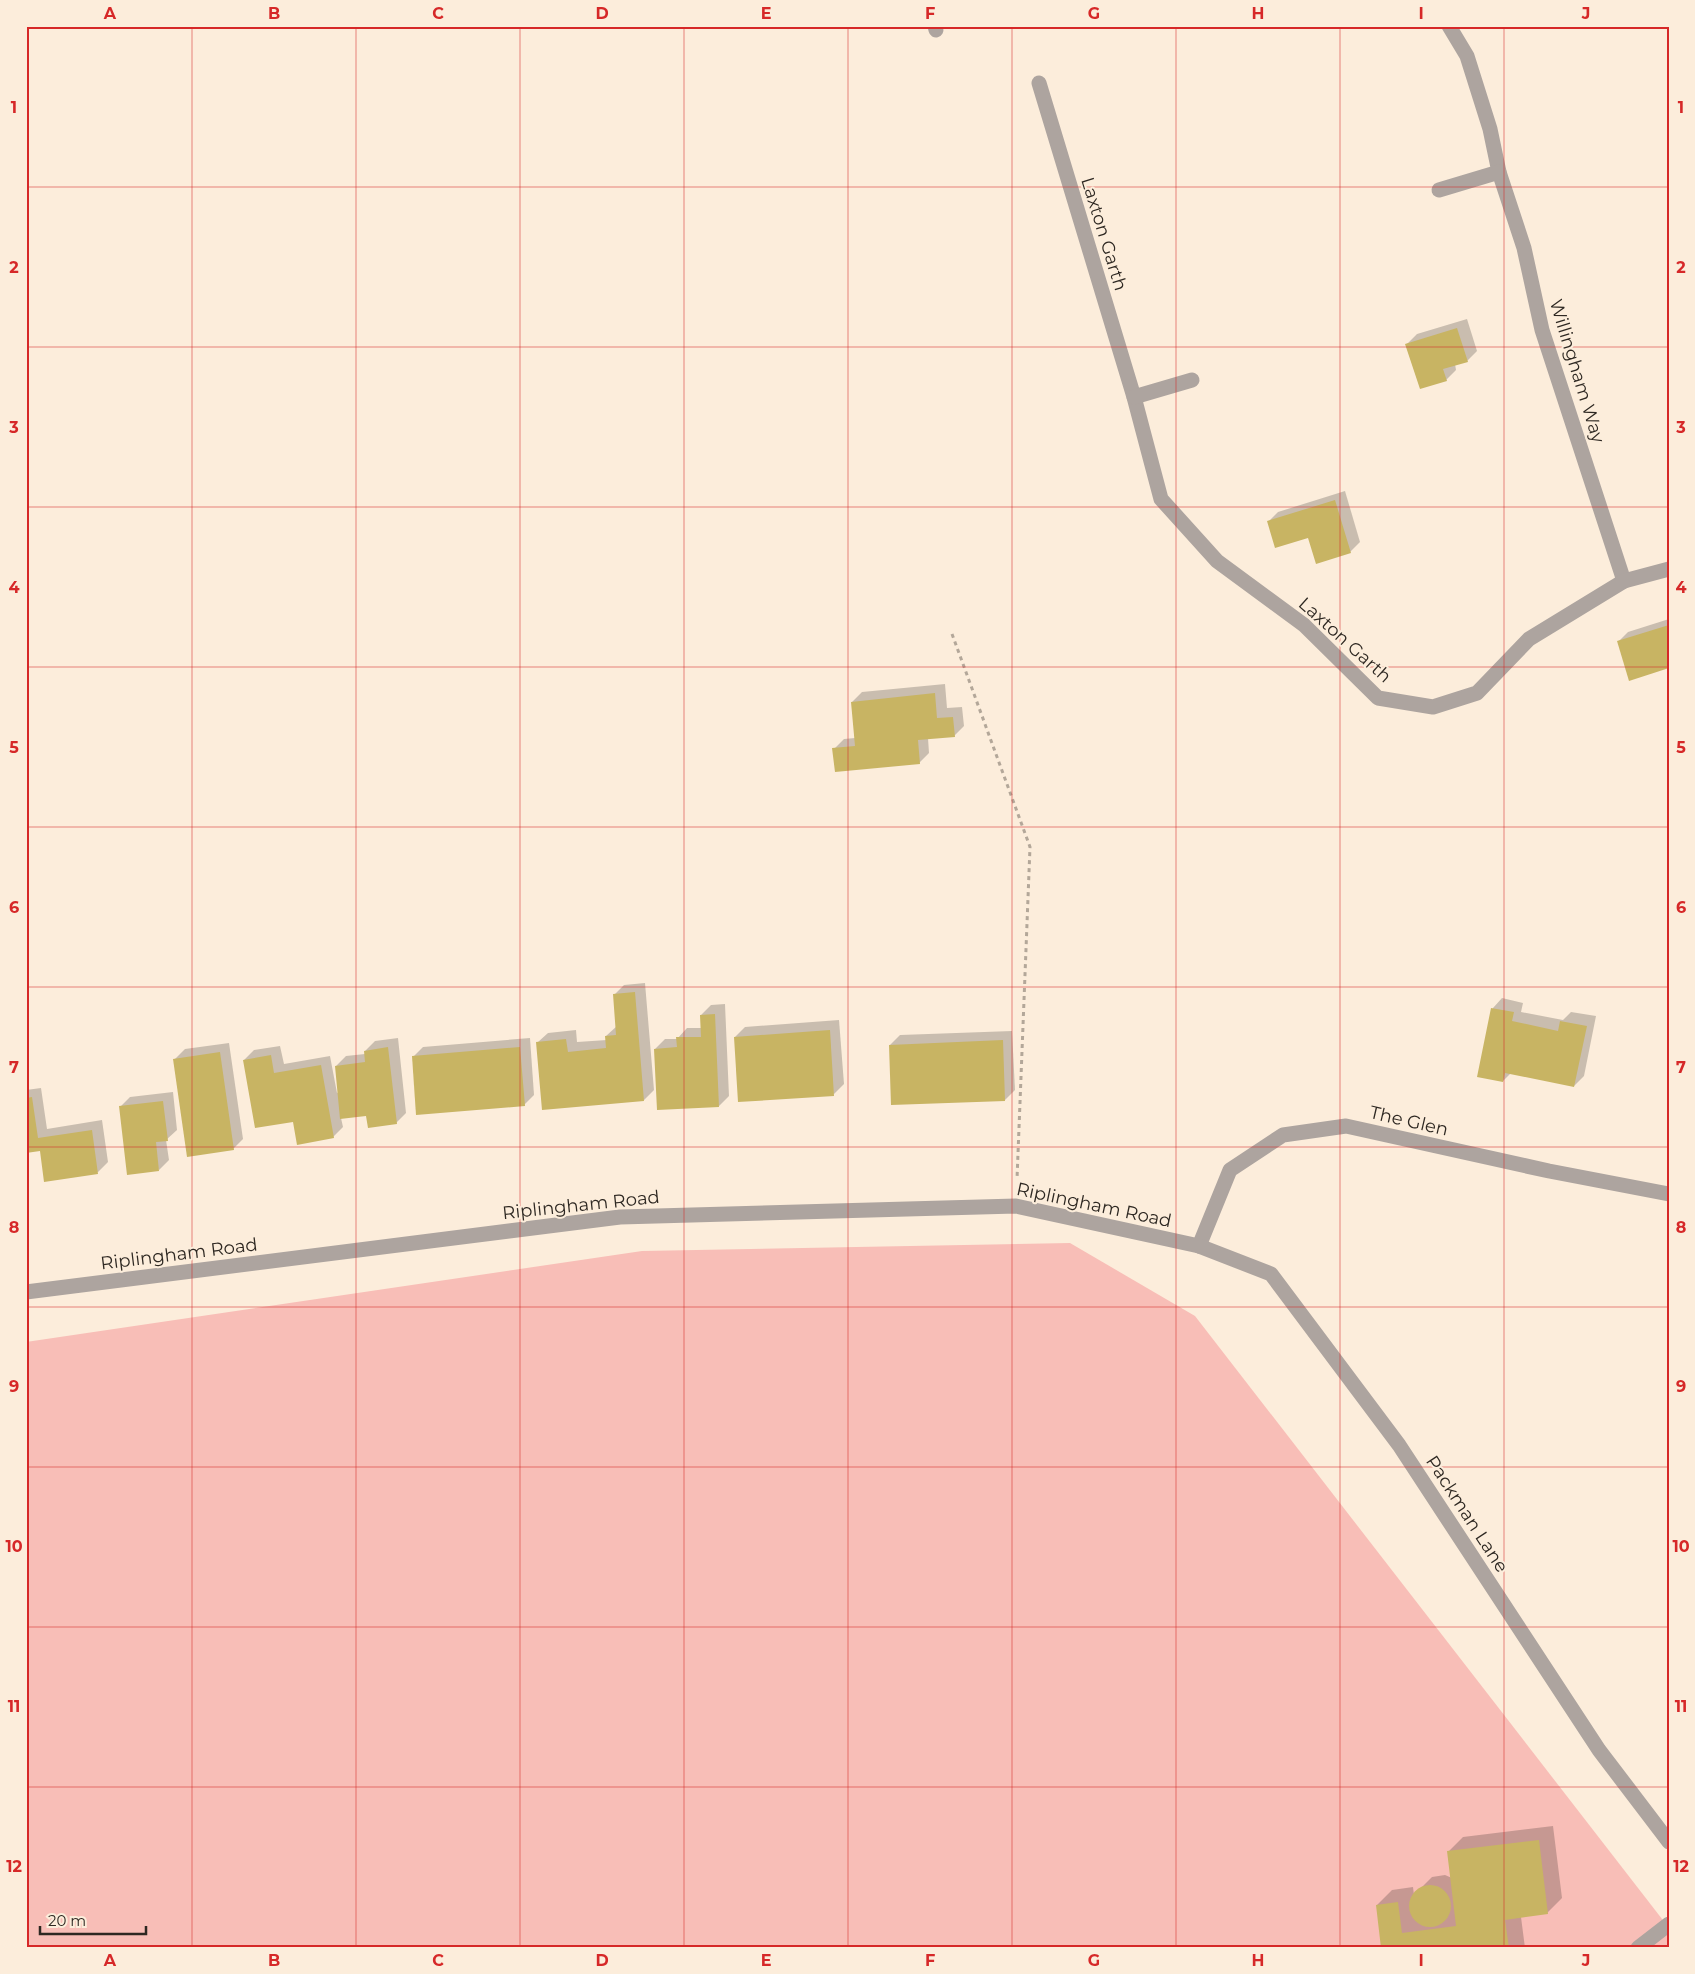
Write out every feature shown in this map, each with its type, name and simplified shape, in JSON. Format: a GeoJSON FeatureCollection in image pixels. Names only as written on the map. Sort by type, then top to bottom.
{"type":"FeatureCollection","features":[{"type":"Feature","properties":{"kind":"street","name":"Willingham Way"},"geometry":{"type":"LineString","coordinates":[[1449,26],[1468,56],[1490,129],[1499,172],[1524,248],[1542,330],[1624,581]]}},
{"type":"Feature","properties":{"kind":"street","name":"Laxton Garth"},"geometry":{"type":"LineString","coordinates":[[1039,83],[1134,397],[1161,499],[1217,561],[1304,625],[1378,698],[1433,707],[1477,693],[1529,639],[1624,581],[1669,569]]}},
{"type":"Feature","properties":{"kind":"street"},"geometry":{"type":"LineString","coordinates":[[1439,190],[1499,172]]}},
{"type":"Feature","properties":{"kind":"street"},"geometry":{"type":"LineString","coordinates":[[1134,397],[1192,380]]}},
{"type":"Feature","properties":{"kind":"street","name":"The Glen"},"geometry":{"type":"LineString","coordinates":[[1199,1246],[1230,1170],[1283,1135],[1346,1126],[1549,1172],[1669,1194]]}},
{"type":"Feature","properties":{"kind":"street","name":"Riplingham Road"},"geometry":{"type":"LineString","coordinates":[[26,1292],[620,1217],[1016,1206],[1199,1246]]}},
{"type":"Feature","properties":{"kind":"street","name":"Packman Lane"},"geometry":{"type":"LineString","coordinates":[[1199,1246],[1271,1274],[1399,1445],[1599,1750],[1669,1842]]}},
{"type":"Feature","properties":{"kind":"street"},"geometry":{"type":"LineString","coordinates":[[1638,1948],[1669,1924]]}},
{"type":"Feature","properties":{"kind":"path"},"geometry":{"type":"LineString","coordinates":[[952,634],[1030,847],[1016,1206]]}},
{"type":"Feature","properties":{"kind":"shaded area"},"geometry":{"type":"Polygon","coordinates":[[[1070,1243],[1195,1316],[1669,1928],[1669,1948],[26,1948],[26,1342],[642,1251],[1070,1243]]]}},
{"type":"Feature","properties":{"kind":"building"},"geometry":{"type":"Polygon","coordinates":[[[1457,328],[1468,362],[1443,369],[1447,381],[1420,389],[1405,344],[1457,328]]]}},
{"type":"Feature","properties":{"kind":"building"},"geometry":{"type":"Polygon","coordinates":[[[1335,500],[1351,553],[1316,564],[1308,538],[1275,548],[1267,521],[1335,500]]]}},
{"type":"Feature","properties":{"kind":"building"},"geometry":{"type":"Polygon","coordinates":[[[1669,625],[1669,668],[1629,681],[1617,641],[1669,625]]]}},
{"type":"Feature","properties":{"kind":"building"},"geometry":{"type":"Polygon","coordinates":[[[935,693],[937,718],[953,717],[955,737],[918,740],[920,764],[835,772],[832,748],[855,746],[851,702],[935,693]]]}},
{"type":"Feature","properties":{"kind":"building"},"geometry":{"type":"Polygon","coordinates":[[[635,992],[644,1101],[542,1110],[536,1042],[566,1039],[568,1052],[606,1048],[605,1036],[616,1035],[613,994],[635,992]]]}},
{"type":"Feature","properties":{"kind":"building"},"geometry":{"type":"Polygon","coordinates":[[[1491,1008],[1514,1012],[1512,1021],[1558,1031],[1560,1021],[1587,1026],[1574,1087],[1505,1073],[1503,1082],[1477,1077],[1491,1008]]]}},
{"type":"Feature","properties":{"kind":"building"},"geometry":{"type":"Polygon","coordinates":[[[715,1014],[719,1107],[657,1110],[654,1049],[677,1047],[676,1037],[701,1037],[700,1015],[715,1014]]]}},
{"type":"Feature","properties":{"kind":"building"},"geometry":{"type":"Polygon","coordinates":[[[830,1030],[834,1096],[738,1102],[734,1037],[830,1030]]]}},
{"type":"Feature","properties":{"kind":"building"},"geometry":{"type":"Polygon","coordinates":[[[1003,1040],[1005,1101],[891,1105],[889,1045],[1003,1040]]]}},
{"type":"Feature","properties":{"kind":"building"},"geometry":{"type":"Polygon","coordinates":[[[388,1047],[397,1124],[368,1128],[366,1116],[340,1119],[335,1066],[365,1062],[364,1051],[388,1047]]]}},
{"type":"Feature","properties":{"kind":"building"},"geometry":{"type":"Polygon","coordinates":[[[520,1047],[525,1106],[416,1115],[412,1056],[520,1047]]]}},
{"type":"Feature","properties":{"kind":"building"},"geometry":{"type":"Polygon","coordinates":[[[220,1052],[234,1150],[187,1157],[173,1059],[220,1052]]]}},
{"type":"Feature","properties":{"kind":"building"},"geometry":{"type":"Polygon","coordinates":[[[271,1055],[274,1073],[321,1065],[334,1138],[297,1145],[293,1122],[255,1128],[243,1060],[271,1055]]]}},
{"type":"Feature","properties":{"kind":"building"},"geometry":{"type":"Polygon","coordinates":[[[32,1097],[38,1138],[92,1130],[98,1174],[44,1182],[40,1151],[26,1153],[26,1098],[32,1097]]]}},
{"type":"Feature","properties":{"kind":"building"},"geometry":{"type":"Polygon","coordinates":[[[163,1101],[168,1141],[156,1142],[159,1171],[127,1175],[119,1106],[163,1101]]]}},
{"type":"Feature","properties":{"kind":"building"},"geometry":{"type":"Polygon","coordinates":[[[1539,1840],[1548,1914],[1505,1920],[1509,1948],[1381,1948],[1376,1905],[1398,1902],[1402,1933],[1456,1926],[1447,1851],[1539,1840]]]}},
{"type":"Feature","properties":{"kind":"building"},"geometry":{"type":"Polygon","coordinates":[[[1434,1885],[1442,1888],[1448,1894],[1451,1906],[1448,1918],[1442,1924],[1426,1927],[1418,1924],[1412,1918],[1409,1902],[1412,1894],[1418,1888],[1434,1885]]]}}]}
